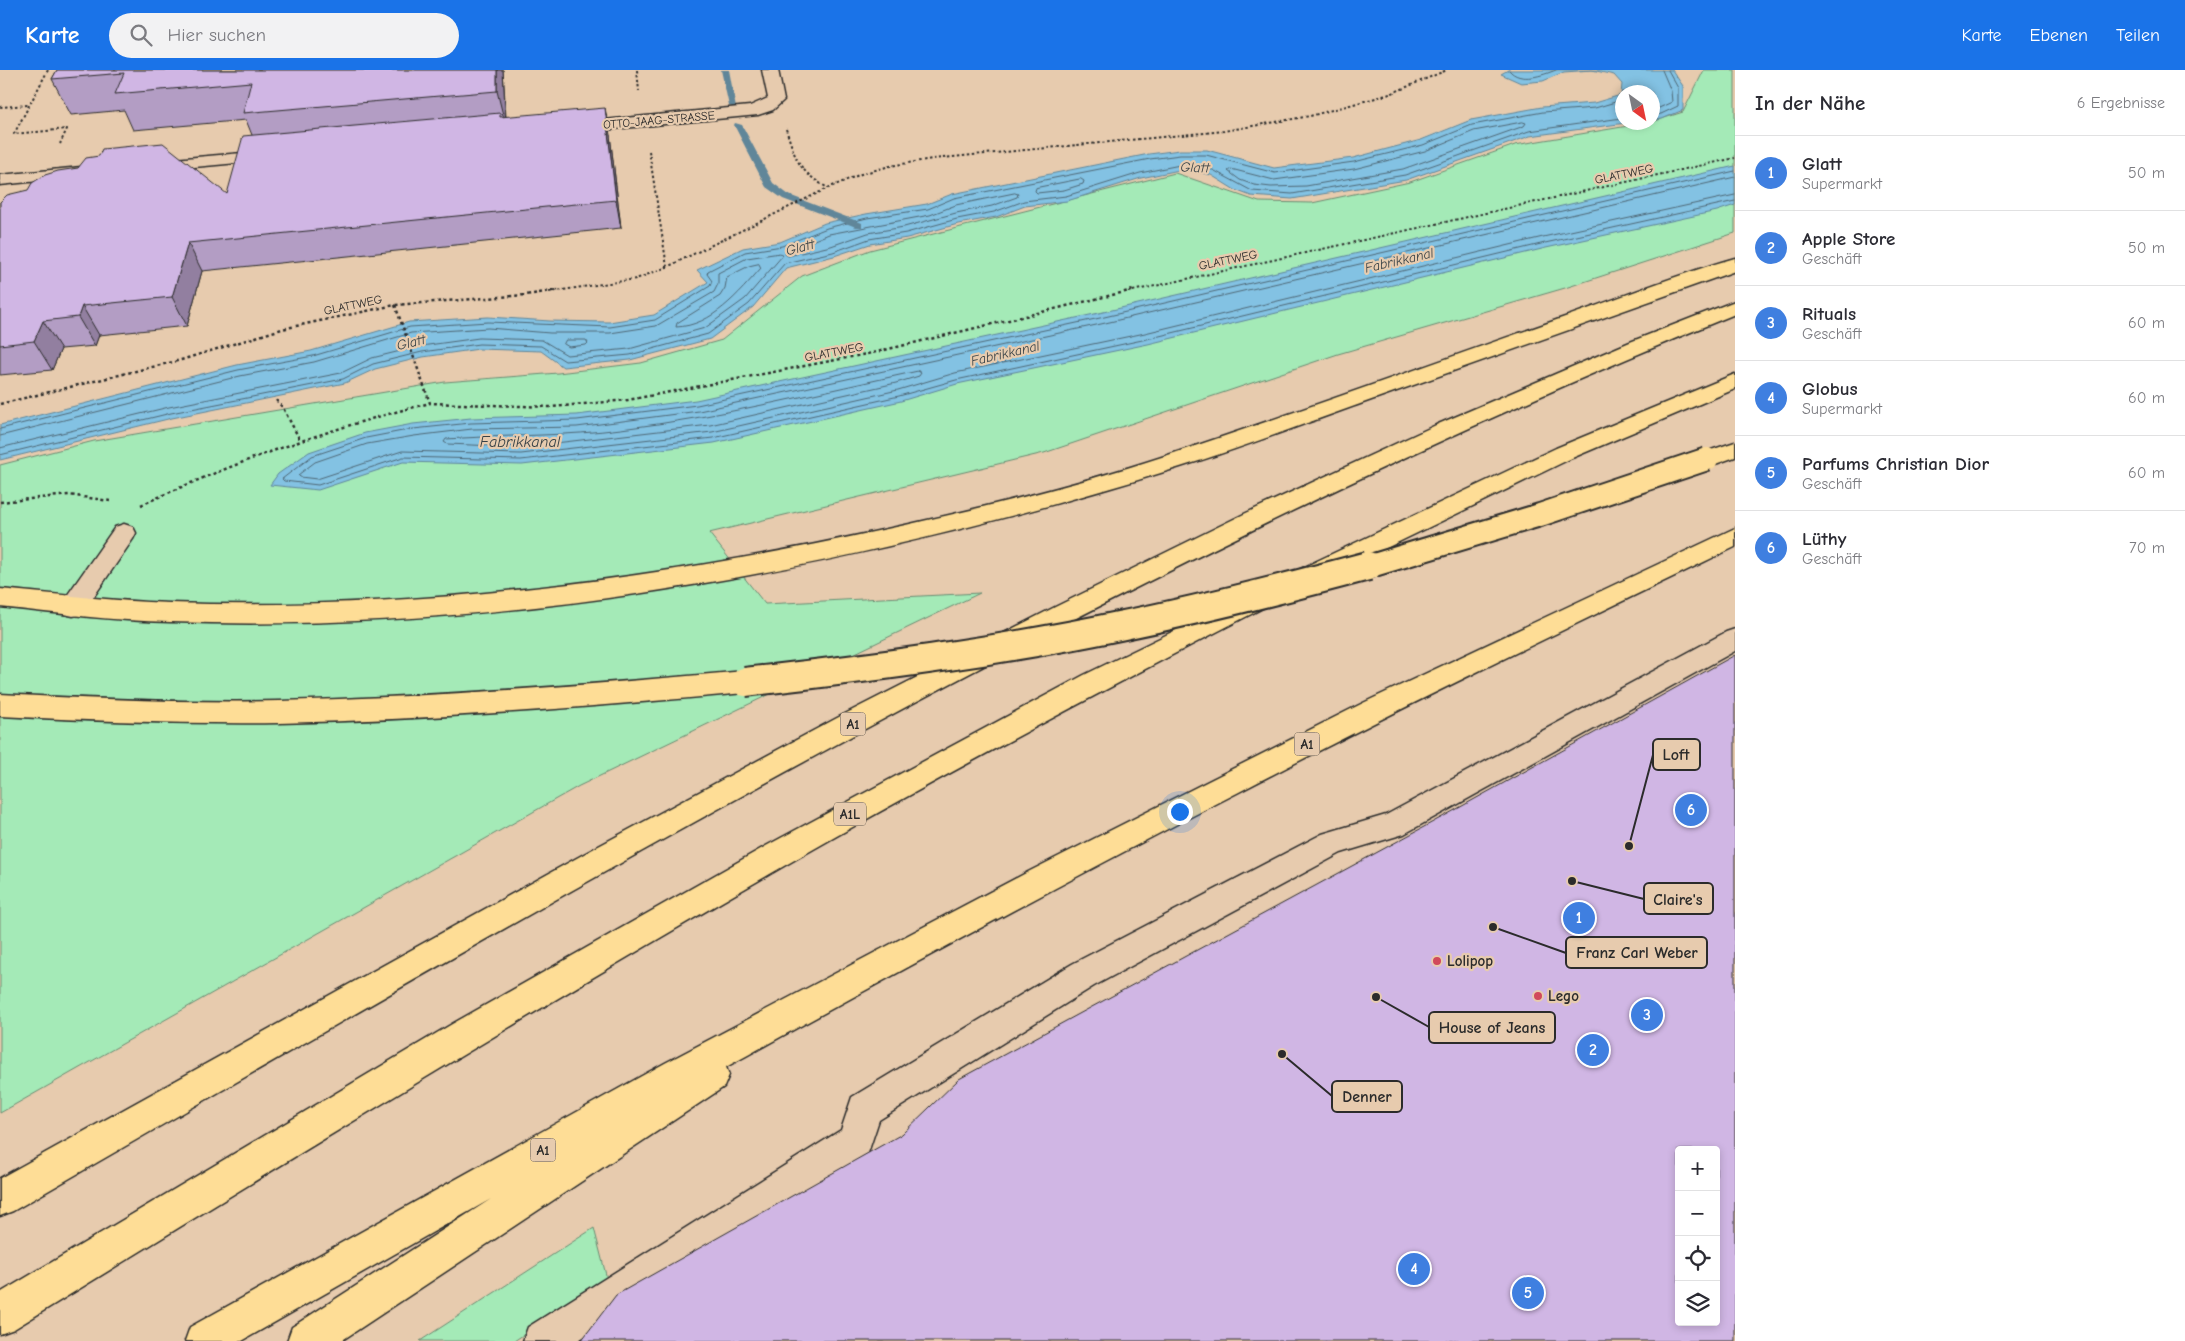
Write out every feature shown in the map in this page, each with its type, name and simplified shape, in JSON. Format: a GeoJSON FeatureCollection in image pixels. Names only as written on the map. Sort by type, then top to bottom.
{"type":"FeatureCollection","features":[{"type":"Feature","properties":{"kind":"highway"},"geometry":{"type":"LineString","coordinates":[[0,598],[73,608],[175,613],[292,613],[413,608],[533,598],[651,583],[767,563],[979,518],[1078,491],[1172,462],[1735,264]]}},
{"type":"Feature","properties":{"kind":"highway","name":"A1"},"geometry":{"type":"LineString","coordinates":[[0,1198],[659,827],[1078,607],[1261,516],[1418,442],[1573,374],[1735,307]]}},
{"type":"Feature","properties":{"kind":"highway","name":"A1L"},"geometry":{"type":"LineString","coordinates":[[0,1315],[719,887],[949,759],[1111,674],[1370,544],[1564,453],[1735,381]]}},
{"type":"Feature","properties":{"kind":"highway"},"geometry":{"type":"LineString","coordinates":[[0,705],[179,711],[415,707],[543,700],[745,682],[916,662],[1145,621],[1363,568],[1540,516],[1735,448]]}},
{"type":"Feature","properties":{"kind":"highway","name":"A1"},"geometry":{"type":"LineString","coordinates":[[204,1341],[361,1251],[885,962],[1265,765],[1457,670],[1735,537]]}},
{"type":"Feature","properties":{"kind":"highway"},"geometry":{"type":"LineString","coordinates":[[306,1341],[885,962]]}},
{"type":"Feature","properties":{"kind":"street","name":"OTTO-JAAG-STRASSE"},"geometry":{"type":"LineString","coordinates":[[558,129],[752,111],[767,106],[776,100],[770,70]]}},
{"type":"Feature","properties":{"kind":"street"},"geometry":{"type":"LineString","coordinates":[[133,168],[291,153]]}},
{"type":"Feature","properties":{"kind":"street"},"geometry":{"type":"LineString","coordinates":[[0,180],[94,171]]}},
{"type":"Feature","properties":{"kind":"street"},"geometry":{"type":"LineString","coordinates":[[73,608],[124,533]]}},
{"type":"Feature","properties":{"kind":"street"},"geometry":{"type":"LineString","coordinates":[[542,1341],[856,1141],[864,1109],[1083,975],[1333,844],[1394,825],[1735,639]]}},
{"type":"Feature","properties":{"kind":"path"},"geometry":{"type":"LineString","coordinates":[[44,176],[67,129],[14,134],[48,70]]}},
{"type":"Feature","properties":{"kind":"path"},"geometry":{"type":"LineString","coordinates":[[395,305],[526,295],[636,279],[667,267],[828,188],[861,174],[883,168],[932,159],[1224,131],[1310,116],[1390,94],[1447,70]]}},
{"type":"Feature","properties":{"kind":"path"},"geometry":{"type":"LineString","coordinates":[[0,108],[30,105]]}},
{"type":"Feature","properties":{"kind":"path"},"geometry":{"type":"LineString","coordinates":[[644,122],[667,267]]}},
{"type":"Feature","properties":{"kind":"path","name":"GLATTWEG"},"geometry":{"type":"LineString","coordinates":[[0,404],[181,360],[282,329],[395,305],[396,313],[430,403],[551,407],[628,400],[872,353],[1160,284],[1735,158]]}},
{"type":"Feature","properties":{"kind":"path"},"geometry":{"type":"LineString","coordinates":[[796,159],[810,178],[828,188]]}},
{"type":"Feature","properties":{"kind":"path"},"geometry":{"type":"LineString","coordinates":[[276,400],[283,408],[300,440]]}},
{"type":"Feature","properties":{"kind":"path"},"geometry":{"type":"LineString","coordinates":[[124,533],[140,505],[208,473],[373,416],[430,403]]}},
{"type":"Feature","properties":{"kind":"path"},"geometry":{"type":"LineString","coordinates":[[0,502],[69,495],[113,501]]}},
{"type":"Feature","properties":{"kind":"green space"},"geometry":{"type":"Polygon","coordinates":[[[1704,70],[1735,70],[1735,233],[1565,288],[1338,354],[1044,453],[709,533],[765,604],[980,593],[579,786],[0,1113],[0,465],[94,441],[445,382],[558,373],[641,363],[722,340],[802,276],[870,250],[1175,173],[1259,202],[1312,203],[1410,182],[1515,145],[1615,128],[1615,130],[1660,130],[1660,119],[1683,112],[1704,70]]]}},
{"type":"Feature","properties":{"kind":"green space"},"geometry":{"type":"Polygon","coordinates":[[[594,1228],[607,1279],[514,1341],[420,1341],[594,1228]]]}},
{"type":"Feature","properties":{"kind":"water"},"geometry":{"type":"Polygon","coordinates":[[[1508,70],[1592,70],[1564,72],[1543,81],[1521,83],[1501,74],[1508,70]]]}},
{"type":"Feature","properties":{"kind":"water"},"geometry":{"type":"Polygon","coordinates":[[[1592,70],[1672,70],[1683,86],[1683,110],[1660,119],[1660,85],[1622,85],[1614,75],[1592,70]]]}},
{"type":"Feature","properties":{"kind":"water"},"geometry":{"type":"Polygon","coordinates":[[[1615,97],[1615,124],[1530,136],[1406,180],[1292,199],[1251,196],[1235,190],[1211,175],[1184,169],[1141,178],[1067,201],[1025,206],[996,217],[958,224],[907,238],[870,244],[834,256],[786,268],[753,307],[710,339],[630,360],[563,367],[541,351],[479,349],[423,357],[375,369],[345,383],[172,418],[0,460],[0,425],[237,365],[311,351],[409,322],[488,317],[609,322],[654,315],[708,282],[697,270],[743,248],[780,242],[825,223],[927,204],[952,194],[1149,154],[1180,150],[1207,150],[1274,168],[1353,158],[1421,140],[1471,120],[1542,107],[1594,103],[1615,97]]]}},
{"type":"Feature","properties":{"kind":"water","name":"Fabrikkanal"},"geometry":{"type":"Polygon","coordinates":[[[1735,166],[1735,205],[1717,211],[1546,248],[1148,344],[957,384],[901,401],[714,443],[522,465],[403,462],[318,490],[270,485],[278,474],[309,452],[365,433],[413,424],[471,418],[577,415],[696,400],[1099,313],[1735,166]]]}},
{"type":"Feature","properties":{"kind":"building"},"geometry":{"type":"Polygon","coordinates":[[[57,70],[497,70],[497,91],[243,113],[251,82],[115,94],[124,73],[52,79],[57,70]]]}},
{"type":"Feature","properties":{"kind":"building"},"geometry":{"type":"Polygon","coordinates":[[[605,108],[616,200],[188,243],[172,297],[82,306],[78,317],[43,321],[34,341],[0,345],[0,202],[7,195],[28,190],[32,183],[45,175],[78,168],[86,158],[99,156],[102,149],[163,143],[227,194],[243,136],[500,113],[500,117],[605,108]]]}},
{"type":"Feature","properties":{"kind":"building"},"geometry":{"type":"Polygon","coordinates":[[[1735,655],[1735,1341],[581,1341],[616,1295],[902,1134],[959,1079],[1446,815],[1735,655]]]}},
{"type":"Feature","properties":{"kind":"waterway"},"geometry":{"type":"LineString","coordinates":[[725,70],[733,106]]}},
{"type":"Feature","properties":{"kind":"waterway"},"geometry":{"type":"LineString","coordinates":[[738,125],[769,185],[786,197],[859,225]]}},
{"type":"Feature","properties":{"kind":"place","name":"Lüthy"},"geometry":{"type":"Point","coordinates":[1691,810]}},
{"type":"Feature","properties":{"kind":"place","name":"Loft"},"geometry":{"type":"Point","coordinates":[1629,846]}},
{"type":"Feature","properties":{"kind":"place","name":"Claire's"},"geometry":{"type":"Point","coordinates":[1572,881]}},
{"type":"Feature","properties":{"kind":"place","name":"Glatt"},"geometry":{"type":"Point","coordinates":[1579,918]}},
{"type":"Feature","properties":{"kind":"place","name":"Franz Carl Weber"},"geometry":{"type":"Point","coordinates":[1493,927]}},
{"type":"Feature","properties":{"kind":"place","name":"Lolipop"},"geometry":{"type":"Point","coordinates":[1437,961]}},
{"type":"Feature","properties":{"kind":"place","name":"Lego"},"geometry":{"type":"Point","coordinates":[1538,996]}},
{"type":"Feature","properties":{"kind":"place","name":"House of Jeans"},"geometry":{"type":"Point","coordinates":[1376,997]}},
{"type":"Feature","properties":{"kind":"place","name":"Rituals"},"geometry":{"type":"Point","coordinates":[1647,1015]}},
{"type":"Feature","properties":{"kind":"place","name":"Apple Store"},"geometry":{"type":"Point","coordinates":[1593,1050]}},
{"type":"Feature","properties":{"kind":"place","name":"Denner"},"geometry":{"type":"Point","coordinates":[1282,1054]}},
{"type":"Feature","properties":{"kind":"place","name":"Globus"},"geometry":{"type":"Point","coordinates":[1414,1269]}},
{"type":"Feature","properties":{"kind":"place","name":"Parfums Christian Dior"},"geometry":{"type":"Point","coordinates":[1528,1293]}}]}
